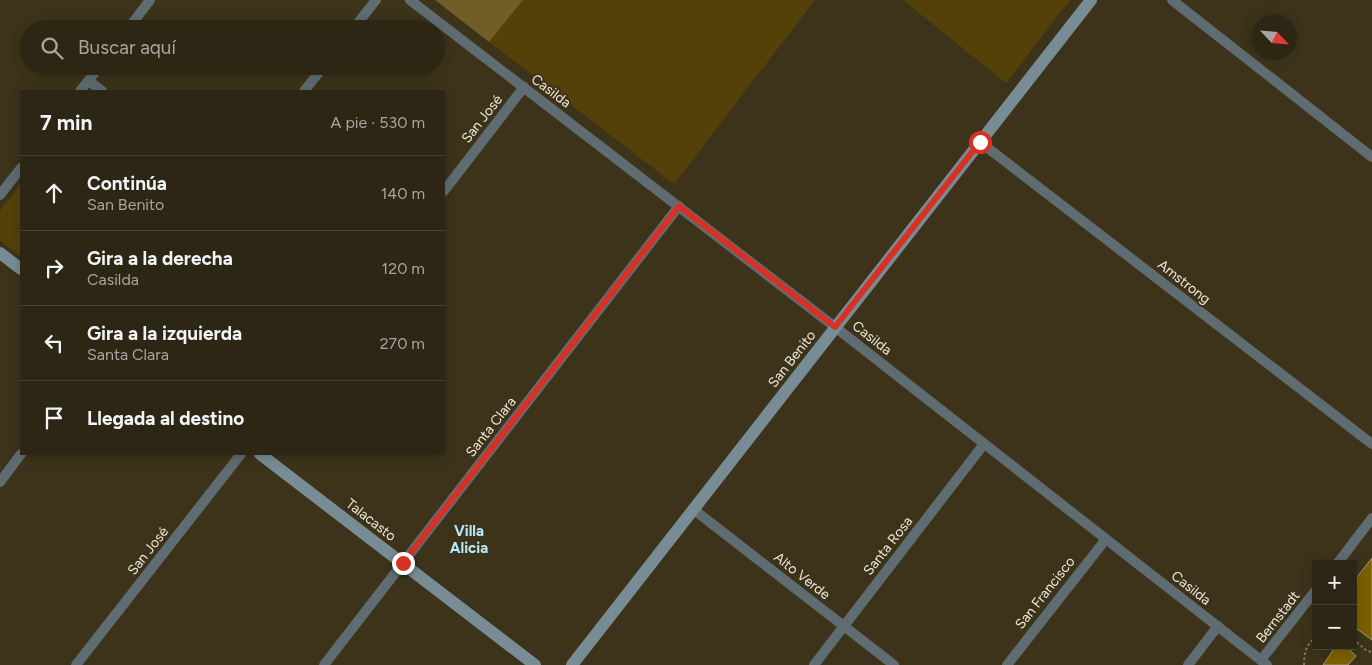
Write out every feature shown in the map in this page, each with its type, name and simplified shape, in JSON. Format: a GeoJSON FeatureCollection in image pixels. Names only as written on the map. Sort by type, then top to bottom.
{"type":"FeatureCollection","features":[{"type":"Feature","properties":{"kind":"street"},"geometry":{"type":"LineString","coordinates":[[135,20],[150,0]]}},
{"type":"Feature","properties":{"kind":"street"},"geometry":{"type":"LineString","coordinates":[[360,20],[376,0]]}},
{"type":"Feature","properties":{"kind":"street","name":"Casilda"},"geometry":{"type":"LineString","coordinates":[[410,0],[436,20]]}},
{"type":"Feature","properties":{"kind":"street","name":"San Benito"},"geometry":{"type":"LineString","coordinates":[[572,665],[1091,0]]}},
{"type":"Feature","properties":{"kind":"street"},"geometry":{"type":"LineString","coordinates":[[1172,0],[1372,157]]}},
{"type":"Feature","properties":{"kind":"street","name":"Casilda"},"geometry":{"type":"LineString","coordinates":[[445,27],[835,327],[1264,663]]}},
{"type":"Feature","properties":{"kind":"street"},"geometry":{"type":"LineString","coordinates":[[81,90],[93,75]]}},
{"type":"Feature","properties":{"kind":"street"},"geometry":{"type":"LineString","coordinates":[[305,90],[317,75]]}},
{"type":"Feature","properties":{"kind":"street"},"geometry":{"type":"LineString","coordinates":[[89,81],[101,90]]}},
{"type":"Feature","properties":{"kind":"street","name":"San José"},"geometry":{"type":"LineString","coordinates":[[445,190],[524,87]]}},
{"type":"Feature","properties":{"kind":"street","name":"Amstrong"},"geometry":{"type":"LineString","coordinates":[[980,142],[1372,444]]}},
{"type":"Feature","properties":{"kind":"street"},"geometry":{"type":"LineString","coordinates":[[0,195],[20,169]]}},
{"type":"Feature","properties":{"kind":"street","name":"Santa Clara"},"geometry":{"type":"LineString","coordinates":[[324,665],[679,206]]}},
{"type":"Feature","properties":{"kind":"street"},"geometry":{"type":"LineString","coordinates":[[0,252],[20,268]]}},
{"type":"Feature","properties":{"kind":"street","name":"Santa Rosa"},"geometry":{"type":"LineString","coordinates":[[814,665],[984,444]]}},
{"type":"Feature","properties":{"kind":"street"},"geometry":{"type":"LineString","coordinates":[[0,482],[20,455]]}},
{"type":"Feature","properties":{"kind":"street","name":"San José"},"geometry":{"type":"LineString","coordinates":[[76,665],[240,455]]}},
{"type":"Feature","properties":{"kind":"street","name":"Talacasto"},"geometry":{"type":"LineString","coordinates":[[261,455],[535,665]]}},
{"type":"Feature","properties":{"kind":"street","name":"Alto Verde"},"geometry":{"type":"LineString","coordinates":[[693,509],[894,665]]}},
{"type":"Feature","properties":{"kind":"street"},"geometry":{"type":"LineString","coordinates":[[1340,560],[1372,518]]}},
{"type":"Feature","properties":{"kind":"street","name":"San Francisco"},"geometry":{"type":"LineString","coordinates":[[1007,665],[1106,539]]}},
{"type":"Feature","properties":{"kind":"street","name":"Bernstadt"},"geometry":{"type":"LineString","coordinates":[[1264,663],[1312,596]]}},
{"type":"Feature","properties":{"kind":"street"},"geometry":{"type":"LineString","coordinates":[[1188,665],[1218,626]]}},
{"type":"Feature","properties":{"kind":"path"},"geometry":{"type":"LineString","coordinates":[[1304,665],[1305,652],[1312,640]]}},
{"type":"Feature","properties":{"kind":"path"},"geometry":{"type":"LineString","coordinates":[[1357,643],[1366,651],[1372,652]]}},
{"type":"Feature","properties":{"kind":"shaded area"},"geometry":{"type":"Polygon","coordinates":[[[435,0],[523,0],[489,42],[435,0]]]}},
{"type":"Feature","properties":{"kind":"shaded area"},"geometry":{"type":"Polygon","coordinates":[[[523,0],[815,0],[674,184],[489,42],[523,0]]]}},
{"type":"Feature","properties":{"kind":"shaded area"},"geometry":{"type":"Polygon","coordinates":[[[903,0],[1070,0],[1006,83],[903,0]]]}},
{"type":"Feature","properties":{"kind":"shaded area"},"geometry":{"type":"Polygon","coordinates":[[[20,184],[20,256],[0,240],[0,211],[20,184]]]}},
{"type":"Feature","properties":{"kind":"building"},"geometry":{"type":"Polygon","coordinates":[[[1372,558],[1372,640],[1357,629],[1357,577],[1372,558]]]}},
{"type":"Feature","properties":{"kind":"building"},"geometry":{"type":"Polygon","coordinates":[[[1333,650],[1350,650],[1356,656],[1348,665],[1323,665],[1333,650]]]}},
{"type":"Feature","properties":{"kind":"district","name":"Villa Alicia"},"geometry":{"type":"Point","coordinates":[469,540]}},
{"type":"Feature","properties":{"kind":"route"},"geometry":{"type":"LineString","coordinates":[[403,563],[679,206],[835,327],[980,142]]}}]}
